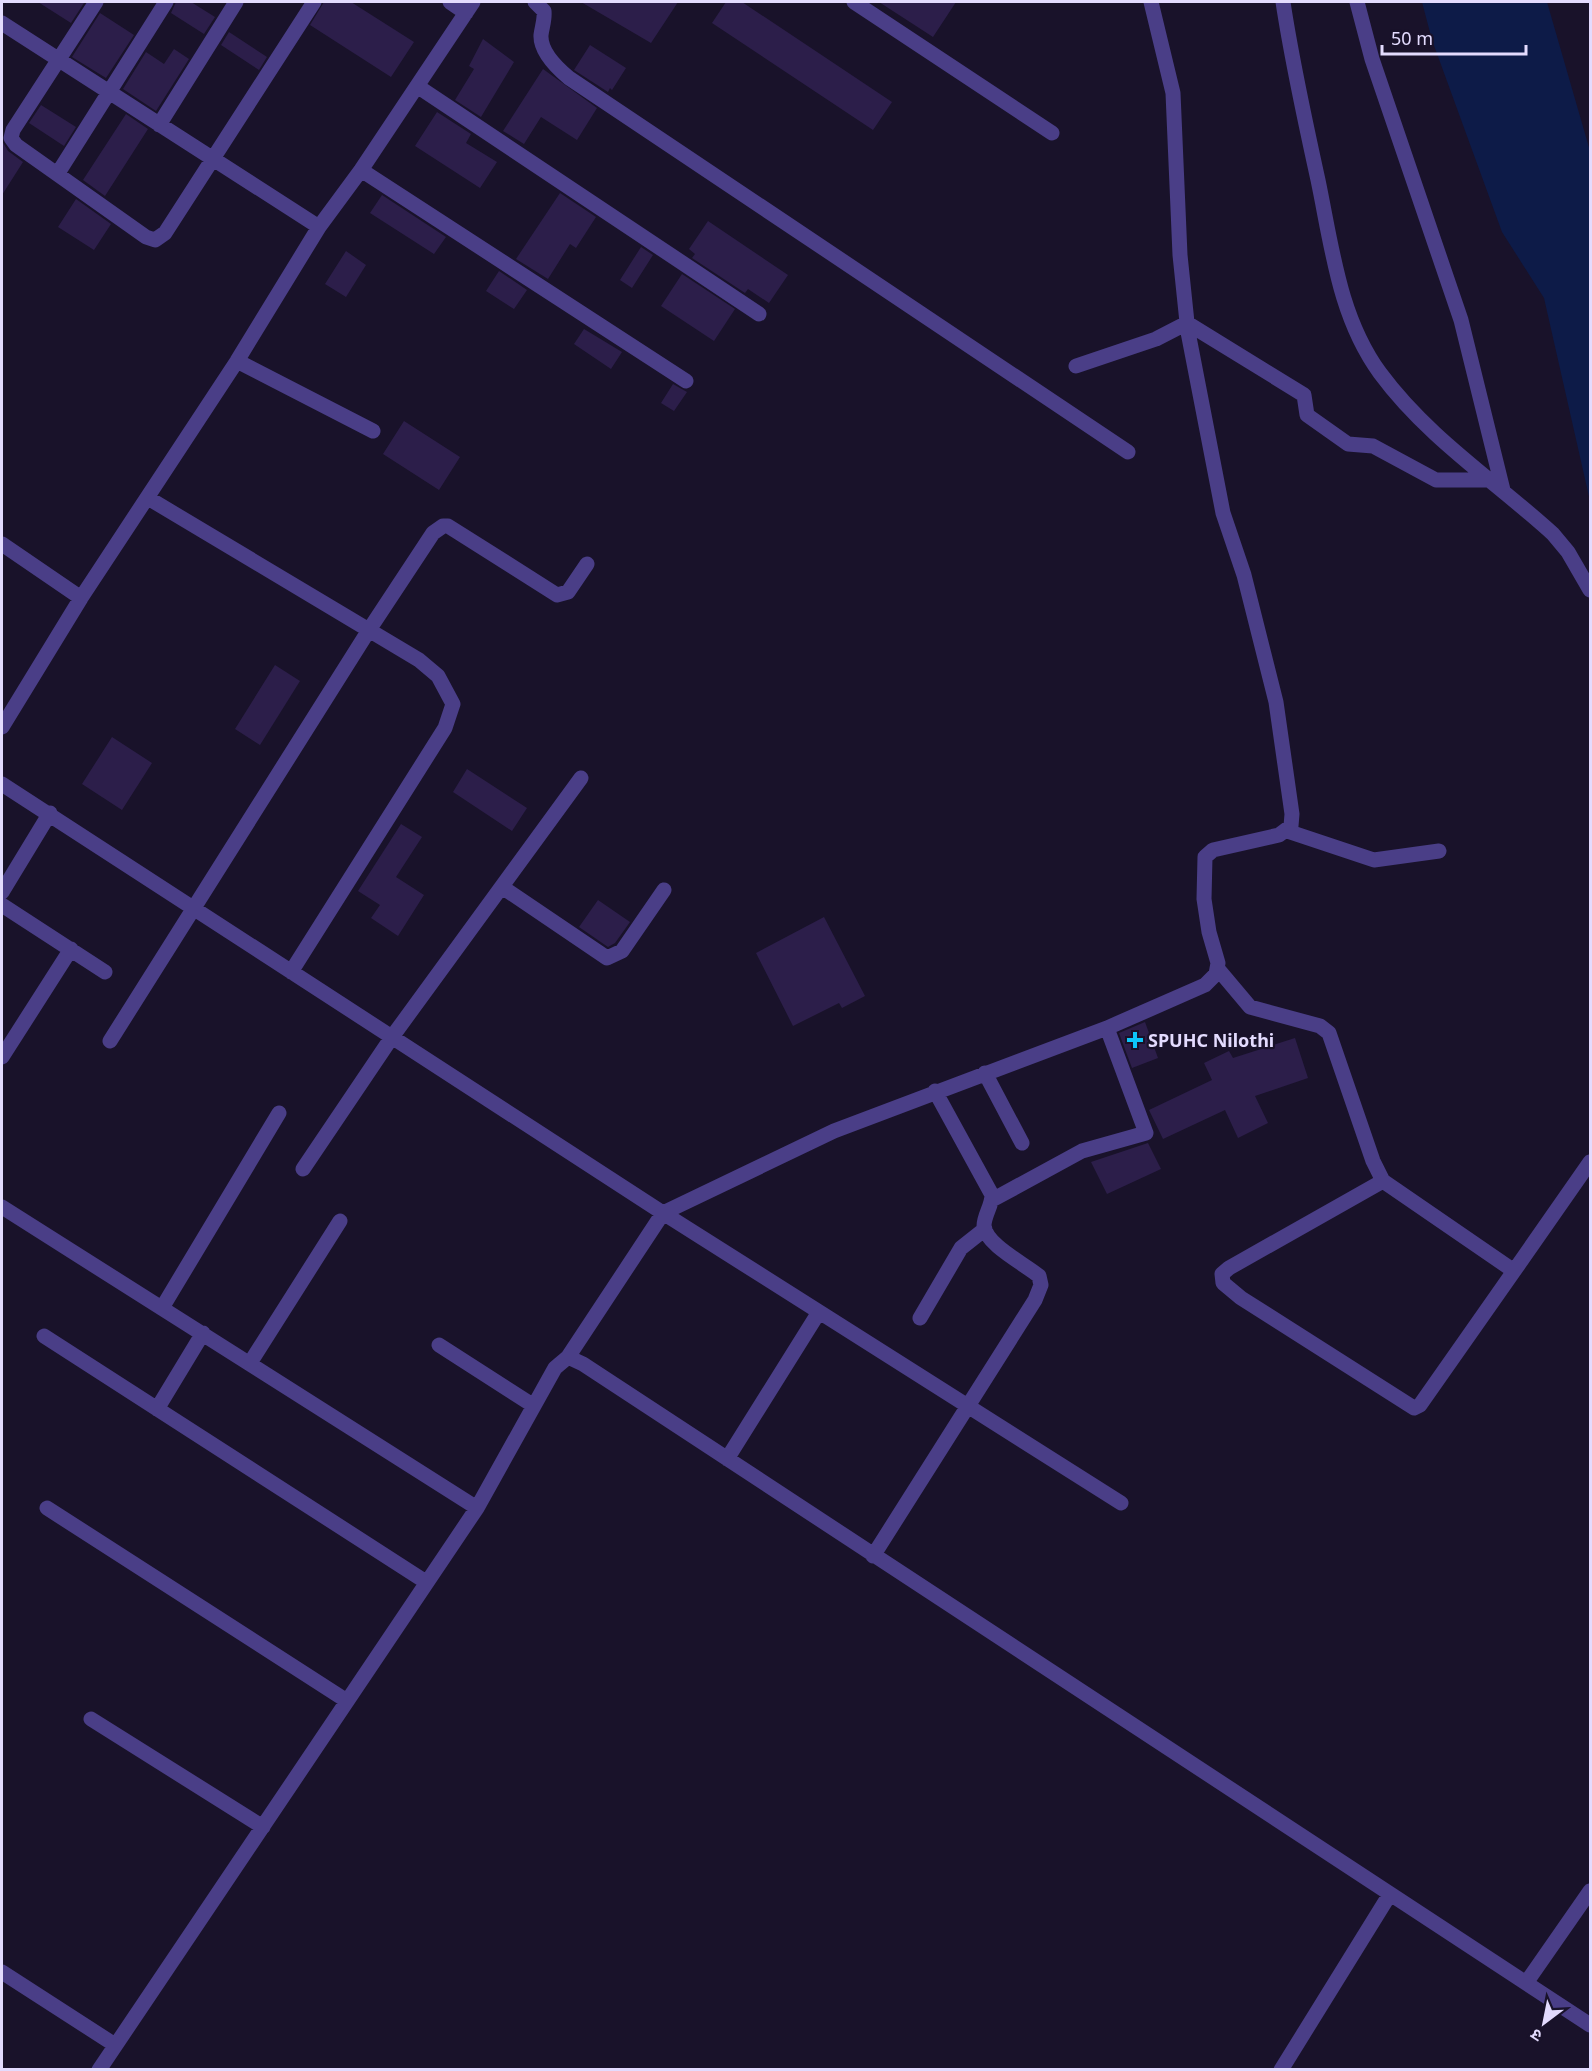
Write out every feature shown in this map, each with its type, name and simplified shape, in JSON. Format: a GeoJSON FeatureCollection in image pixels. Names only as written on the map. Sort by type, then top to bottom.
{"type":"FeatureCollection","features":[{"type":"Feature","properties":{"kind":"street"},"geometry":{"type":"LineString","coordinates":[[96,2],[13,130],[11,138],[16,145],[146,237],[155,240],[165,233],[314,2]]}},
{"type":"Feature","properties":{"kind":"street"},"geometry":{"type":"LineString","coordinates":[[58,173],[166,2]]}},
{"type":"Feature","properties":{"kind":"street"},"geometry":{"type":"LineString","coordinates":[[159,124],[236,2]]}},
{"type":"Feature","properties":{"kind":"street"},"geometry":{"type":"LineString","coordinates":[[2,727],[81,598],[237,360],[319,227],[361,170],[470,7],[450,2]]}},
{"type":"Feature","properties":{"kind":"street"},"geometry":{"type":"LineString","coordinates":[[535,2],[544,11],[541,36],[543,46],[558,69],[569,78],[1128,452]]}},
{"type":"Feature","properties":{"kind":"street"},"geometry":{"type":"LineString","coordinates":[[854,2],[1052,133]]}},
{"type":"Feature","properties":{"kind":"street"},"geometry":{"type":"LineString","coordinates":[[1151,2],[1173,93],[1180,255],[1187,323],[1223,513],[1244,575],[1276,702],[1292,814],[1291,826],[1279,835],[1213,850],[1204,857],[1204,898],[1218,969],[1250,1007],[1320,1026],[1329,1033],[1373,1161],[1383,1181],[1514,1271]]}},
{"type":"Feature","properties":{"kind":"street"},"geometry":{"type":"LineString","coordinates":[[1283,2],[1290,51],[1340,287],[1354,328],[1380,372],[1399,397],[1448,447],[1503,490],[1553,534],[1568,552],[1590,590]]}},
{"type":"Feature","properties":{"kind":"street"},"geometry":{"type":"LineString","coordinates":[[1357,2],[1371,59],[1461,320],[1503,490]]}},
{"type":"Feature","properties":{"kind":"street"},"geometry":{"type":"LineString","coordinates":[[2,23],[319,227]]}},
{"type":"Feature","properties":{"kind":"street"},"geometry":{"type":"LineString","coordinates":[[417,86],[759,314]]}},
{"type":"Feature","properties":{"kind":"street"},"geometry":{"type":"LineString","coordinates":[[361,170],[686,381]]}},
{"type":"Feature","properties":{"kind":"street"},"geometry":{"type":"LineString","coordinates":[[1076,366],[1156,339],[1187,323]]}},
{"type":"Feature","properties":{"kind":"street"},"geometry":{"type":"LineString","coordinates":[[1187,323],[1304,395],[1307,415],[1348,444],[1373,446],[1436,480],[1490,480]]}},
{"type":"Feature","properties":{"kind":"street"},"geometry":{"type":"LineString","coordinates":[[237,360],[374,431]]}},
{"type":"Feature","properties":{"kind":"street"},"geometry":{"type":"LineString","coordinates":[[148,498],[419,660],[438,676],[453,704],[451,716],[291,972]]}},
{"type":"Feature","properties":{"kind":"street"},"geometry":{"type":"LineString","coordinates":[[110,1041],[369,630],[429,539],[443,526],[448,526],[557,595],[568,592],[587,564]]}},
{"type":"Feature","properties":{"kind":"street"},"geometry":{"type":"LineString","coordinates":[[2,544],[81,598]]}},
{"type":"Feature","properties":{"kind":"street"},"geometry":{"type":"LineString","coordinates":[[303,1169],[392,1037],[581,777]]}},
{"type":"Feature","properties":{"kind":"street"},"geometry":{"type":"LineString","coordinates":[[2,784],[50,813],[663,1213],[1121,1503]]}},
{"type":"Feature","properties":{"kind":"street"},"geometry":{"type":"LineString","coordinates":[[2,892],[50,813]]}},
{"type":"Feature","properties":{"kind":"street"},"geometry":{"type":"LineString","coordinates":[[1287,831],[1374,860],[1439,851]]}},
{"type":"Feature","properties":{"kind":"street"},"geometry":{"type":"LineString","coordinates":[[502,887],[607,958],[622,951],[664,890]]}},
{"type":"Feature","properties":{"kind":"street"},"geometry":{"type":"LineString","coordinates":[[2,905],[105,972]]}},
{"type":"Feature","properties":{"kind":"street"},"geometry":{"type":"LineString","coordinates":[[2,1057],[71,949]]}},
{"type":"Feature","properties":{"kind":"street"},"geometry":{"type":"LineString","coordinates":[[99,2070],[477,1508],[555,1368],[568,1357],[663,1213],[834,1131],[1107,1028],[1205,985],[1218,969]]}},
{"type":"Feature","properties":{"kind":"street"},"geometry":{"type":"LineString","coordinates":[[992,1200],[1082,1151],[1146,1133],[1107,1028]]}},
{"type":"Feature","properties":{"kind":"street"},"geometry":{"type":"LineString","coordinates":[[985,1073],[1022,1143]]}},
{"type":"Feature","properties":{"kind":"street"},"geometry":{"type":"LineString","coordinates":[[920,1318],[961,1248],[985,1229],[992,1200],[988,1184],[935,1091]]}},
{"type":"Feature","properties":{"kind":"street"},"geometry":{"type":"LineString","coordinates":[[162,1308],[279,1113]]}},
{"type":"Feature","properties":{"kind":"street"},"geometry":{"type":"LineString","coordinates":[[1383,1181],[1229,1268],[1222,1274],[1223,1283],[1241,1298],[1414,1408],[1420,1405],[1590,1162]]}},
{"type":"Feature","properties":{"kind":"street"},"geometry":{"type":"LineString","coordinates":[[2,1207],[477,1508]]}},
{"type":"Feature","properties":{"kind":"street"},"geometry":{"type":"LineString","coordinates":[[250,1363],[340,1221]]}},
{"type":"Feature","properties":{"kind":"street"},"geometry":{"type":"LineString","coordinates":[[873,1556],[966,1405],[1035,1300],[1041,1285],[1036,1274],[997,1246],[985,1229]]}},
{"type":"Feature","properties":{"kind":"street"},"geometry":{"type":"LineString","coordinates":[[727,1459],[819,1312]]}},
{"type":"Feature","properties":{"kind":"street"},"geometry":{"type":"LineString","coordinates":[[157,1409],[202,1333]]}},
{"type":"Feature","properties":{"kind":"street"},"geometry":{"type":"LineString","coordinates":[[44,1336],[426,1582]]}},
{"type":"Feature","properties":{"kind":"street"},"geometry":{"type":"LineString","coordinates":[[439,1345],[534,1406]]}},
{"type":"Feature","properties":{"kind":"street"},"geometry":{"type":"LineString","coordinates":[[568,1357],[1590,2025]]}},
{"type":"Feature","properties":{"kind":"street"},"geometry":{"type":"LineString","coordinates":[[47,1508],[347,1701]]}},
{"type":"Feature","properties":{"kind":"street"},"geometry":{"type":"LineString","coordinates":[[91,1719],[263,1827]]}},
{"type":"Feature","properties":{"kind":"street"},"geometry":{"type":"LineString","coordinates":[[1526,1983],[1590,1892]]}},
{"type":"Feature","properties":{"kind":"street"},"geometry":{"type":"LineString","coordinates":[[1281,2070],[1390,1894]]}},
{"type":"Feature","properties":{"kind":"street"},"geometry":{"type":"LineString","coordinates":[[2,1972],[114,2045]]}},
{"type":"Feature","properties":{"kind":"water"},"geometry":{"type":"Polygon","coordinates":[[[1422,2],[1547,2],[1590,151],[1590,501],[1544,298],[1502,232],[1432,40],[1422,2]]]}},
{"type":"Feature","properties":{"kind":"building"},"geometry":{"type":"Polygon","coordinates":[[[38,2],[82,2],[84,3],[71,23],[38,2]]]}},
{"type":"Feature","properties":{"kind":"building"},"geometry":{"type":"Polygon","coordinates":[[[176,2],[191,2],[215,17],[204,34],[171,13],[176,2]]]}},
{"type":"Feature","properties":{"kind":"building"},"geometry":{"type":"Polygon","coordinates":[[[324,2],[351,2],[414,42],[391,77],[310,25],[324,2]]]}},
{"type":"Feature","properties":{"kind":"building"},"geometry":{"type":"Polygon","coordinates":[[[581,2],[678,2],[651,43],[581,2]]]}},
{"type":"Feature","properties":{"kind":"building"},"geometry":{"type":"Polygon","coordinates":[[[726,2],[742,2],[892,102],[873,130],[712,23],[726,2]]]}},
{"type":"Feature","properties":{"kind":"building"},"geometry":{"type":"Polygon","coordinates":[[[879,2],[956,2],[933,37],[879,2]]]}},
{"type":"Feature","properties":{"kind":"building"},"geometry":{"type":"Polygon","coordinates":[[[100,13],[134,35],[106,78],[72,57],[100,13]]]}},
{"type":"Feature","properties":{"kind":"building"},"geometry":{"type":"Polygon","coordinates":[[[229,32],[267,57],[259,70],[221,45],[229,32]]]}},
{"type":"Feature","properties":{"kind":"building"},"geometry":{"type":"Polygon","coordinates":[[[483,39],[514,62],[481,117],[455,100],[474,69],[469,66],[483,39]]]}},
{"type":"Feature","properties":{"kind":"building"},"geometry":{"type":"Polygon","coordinates":[[[590,45],[626,68],[612,90],[610,88],[608,92],[574,70],[590,45]]]}},
{"type":"Feature","properties":{"kind":"building"},"geometry":{"type":"Polygon","coordinates":[[[174,49],[189,59],[156,111],[123,89],[146,52],[164,64],[174,49]]]}},
{"type":"Feature","properties":{"kind":"building"},"geometry":{"type":"Polygon","coordinates":[[[543,69],[597,108],[577,140],[541,117],[524,144],[503,131],[543,69]]]}},
{"type":"Feature","properties":{"kind":"building"},"geometry":{"type":"Polygon","coordinates":[[[41,105],[76,127],[64,146],[29,123],[41,105]]]}},
{"type":"Feature","properties":{"kind":"building"},"geometry":{"type":"Polygon","coordinates":[[[437,112],[471,134],[466,143],[497,162],[480,188],[415,146],[437,112]]]}},
{"type":"Feature","properties":{"kind":"building"},"geometry":{"type":"Polygon","coordinates":[[[126,114],[148,129],[105,196],[83,180],[126,114]]]}},
{"type":"Feature","properties":{"kind":"building"},"geometry":{"type":"Polygon","coordinates":[[[2,141],[8,151],[23,162],[2,195],[2,141]]]}},
{"type":"Feature","properties":{"kind":"building"},"geometry":{"type":"Polygon","coordinates":[[[560,193],[596,217],[576,248],[570,244],[548,279],[516,259],[560,193]]]}},
{"type":"Feature","properties":{"kind":"building"},"geometry":{"type":"Polygon","coordinates":[[[382,195],[446,237],[434,254],[370,213],[382,195]]]}},
{"type":"Feature","properties":{"kind":"building"},"geometry":{"type":"Polygon","coordinates":[[[76,199],[111,224],[94,250],[58,227],[76,199]]]}},
{"type":"Feature","properties":{"kind":"building"},"geometry":{"type":"Polygon","coordinates":[[[708,221],[788,275],[769,303],[748,289],[745,293],[692,258],[695,254],[689,249],[708,221]]]}},
{"type":"Feature","properties":{"kind":"building"},"geometry":{"type":"Polygon","coordinates":[[[641,247],[653,255],[632,288],[620,280],[641,247]]]}},
{"type":"Feature","properties":{"kind":"building"},"geometry":{"type":"Polygon","coordinates":[[[346,251],[366,265],[346,297],[325,284],[346,251]]]}},
{"type":"Feature","properties":{"kind":"building"},"geometry":{"type":"Polygon","coordinates":[[[499,271],[527,290],[514,309],[486,291],[499,271]]]}},
{"type":"Feature","properties":{"kind":"building"},"geometry":{"type":"Polygon","coordinates":[[[682,274],[735,309],[714,341],[661,306],[682,274]]]}},
{"type":"Feature","properties":{"kind":"building"},"geometry":{"type":"Polygon","coordinates":[[[584,329],[622,352],[611,369],[574,344],[584,329]]]}},
{"type":"Feature","properties":{"kind":"building"},"geometry":{"type":"Polygon","coordinates":[[[673,384],[687,392],[674,411],[661,403],[673,384]]]}},
{"type":"Feature","properties":{"kind":"building"},"geometry":{"type":"Polygon","coordinates":[[[404,421],[460,457],[439,490],[383,454],[404,421]]]}},
{"type":"Feature","properties":{"kind":"building"},"geometry":{"type":"Polygon","coordinates":[[[275,665],[300,681],[260,745],[235,729],[275,665]]]}},
{"type":"Feature","properties":{"kind":"building"},"geometry":{"type":"Polygon","coordinates":[[[112,737],[152,763],[122,810],[82,784],[112,737]]]}},
{"type":"Feature","properties":{"kind":"building"},"geometry":{"type":"Polygon","coordinates":[[[467,769],[527,808],[512,831],[453,792],[467,769]]]}},
{"type":"Feature","properties":{"kind":"building"},"geometry":{"type":"Polygon","coordinates":[[[401,824],[422,837],[396,877],[424,895],[398,936],[371,918],[380,905],[358,891],[401,824]]]}},
{"type":"Feature","properties":{"kind":"building"},"geometry":{"type":"Polygon","coordinates":[[[598,900],[630,922],[615,943],[608,947],[579,927],[598,900]]]}},
{"type":"Feature","properties":{"kind":"building"},"geometry":{"type":"Polygon","coordinates":[[[824,917],[865,996],[842,1008],[839,1003],[793,1026],[756,953],[824,917]]]}},
{"type":"Feature","properties":{"kind":"building"},"geometry":{"type":"Polygon","coordinates":[[[1145,1022],[1158,1058],[1132,1068],[1119,1033],[1145,1022]]]}},
{"type":"Feature","properties":{"kind":"building"},"geometry":{"type":"Polygon","coordinates":[[[1295,1038],[1308,1078],[1255,1096],[1268,1123],[1238,1138],[1225,1110],[1163,1139],[1149,1110],[1212,1080],[1204,1063],[1229,1051],[1233,1058],[1295,1038]]]}},
{"type":"Feature","properties":{"kind":"building"},"geometry":{"type":"Polygon","coordinates":[[[1148,1143],[1161,1169],[1107,1194],[1091,1162],[1148,1143]]]}},
{"type":"Feature","properties":{"kind":"place","name":"SPUHC Nilothi"},"geometry":{"type":"Point","coordinates":[1135,1040]}}]}
